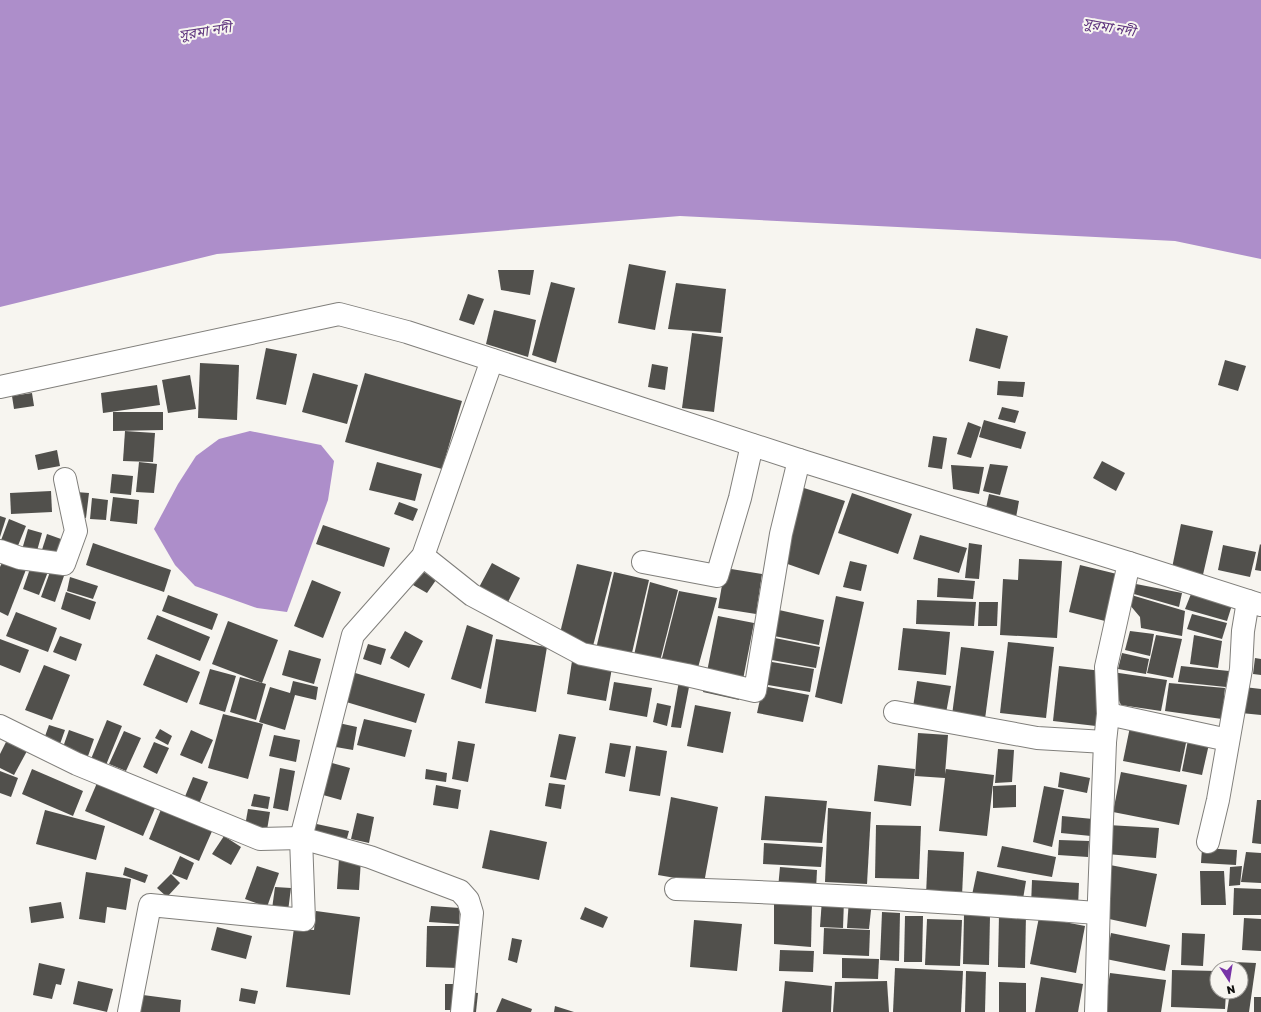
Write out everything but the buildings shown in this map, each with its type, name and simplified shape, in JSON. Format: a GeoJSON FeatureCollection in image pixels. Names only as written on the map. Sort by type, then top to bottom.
{"type":"FeatureCollection","features":[{"type":"Feature","properties":{"kind":"street"},"geometry":{"type":"LineString","coordinates":[[0,387],[339,314],[407,332],[752,445],[1255,603],[1243,631],[1241,669],[1218,800],[1208,842]]}},
{"type":"Feature","properties":{"kind":"street"},"geometry":{"type":"LineString","coordinates":[[129,1012],[150,905],[304,920],[301,838],[352,635],[423,556],[492,360]]}},
{"type":"Feature","properties":{"kind":"street"},"geometry":{"type":"LineString","coordinates":[[643,562],[717,576],[740,498],[752,445]]}},
{"type":"Feature","properties":{"kind":"street"},"geometry":{"type":"LineString","coordinates":[[423,556],[472,595],[582,654],[687,675],[755,691],[781,534],[799,460]]}},
{"type":"Feature","properties":{"kind":"street"},"geometry":{"type":"LineString","coordinates":[[0,551],[20,558],[64,564],[76,531],[65,479]]}},
{"type":"Feature","properties":{"kind":"street"},"geometry":{"type":"LineString","coordinates":[[1096,1012],[1098,913],[1105,742],[1108,714],[1106,667],[1129,563]]}},
{"type":"Feature","properties":{"kind":"street"},"geometry":{"type":"LineString","coordinates":[[895,712],[1037,738],[1105,742]]}},
{"type":"Feature","properties":{"kind":"street"},"geometry":{"type":"LineString","coordinates":[[1108,714],[1228,740]]}},
{"type":"Feature","properties":{"kind":"street"},"geometry":{"type":"LineString","coordinates":[[0,727],[77,764],[260,839],[301,838],[370,857],[460,891],[468,900],[472,913],[462,1012]]}},
{"type":"Feature","properties":{"kind":"street"},"geometry":{"type":"LineString","coordinates":[[676,890],[746,891],[853,896],[1098,913]]}},
{"type":"Feature","properties":{"kind":"water","name":"সুরমা নদী"},"geometry":{"type":"Polygon","coordinates":[[[0,0],[1261,0],[1261,259],[1175,241],[680,216],[217,254],[0,307],[0,0]]]}},
{"type":"Feature","properties":{"kind":"water"},"geometry":{"type":"Polygon","coordinates":[[[250,431],[321,445],[334,461],[328,500],[287,612],[257,608],[195,586],[175,565],[154,529],[178,484],[196,456],[219,439],[250,431]]]}}]}
